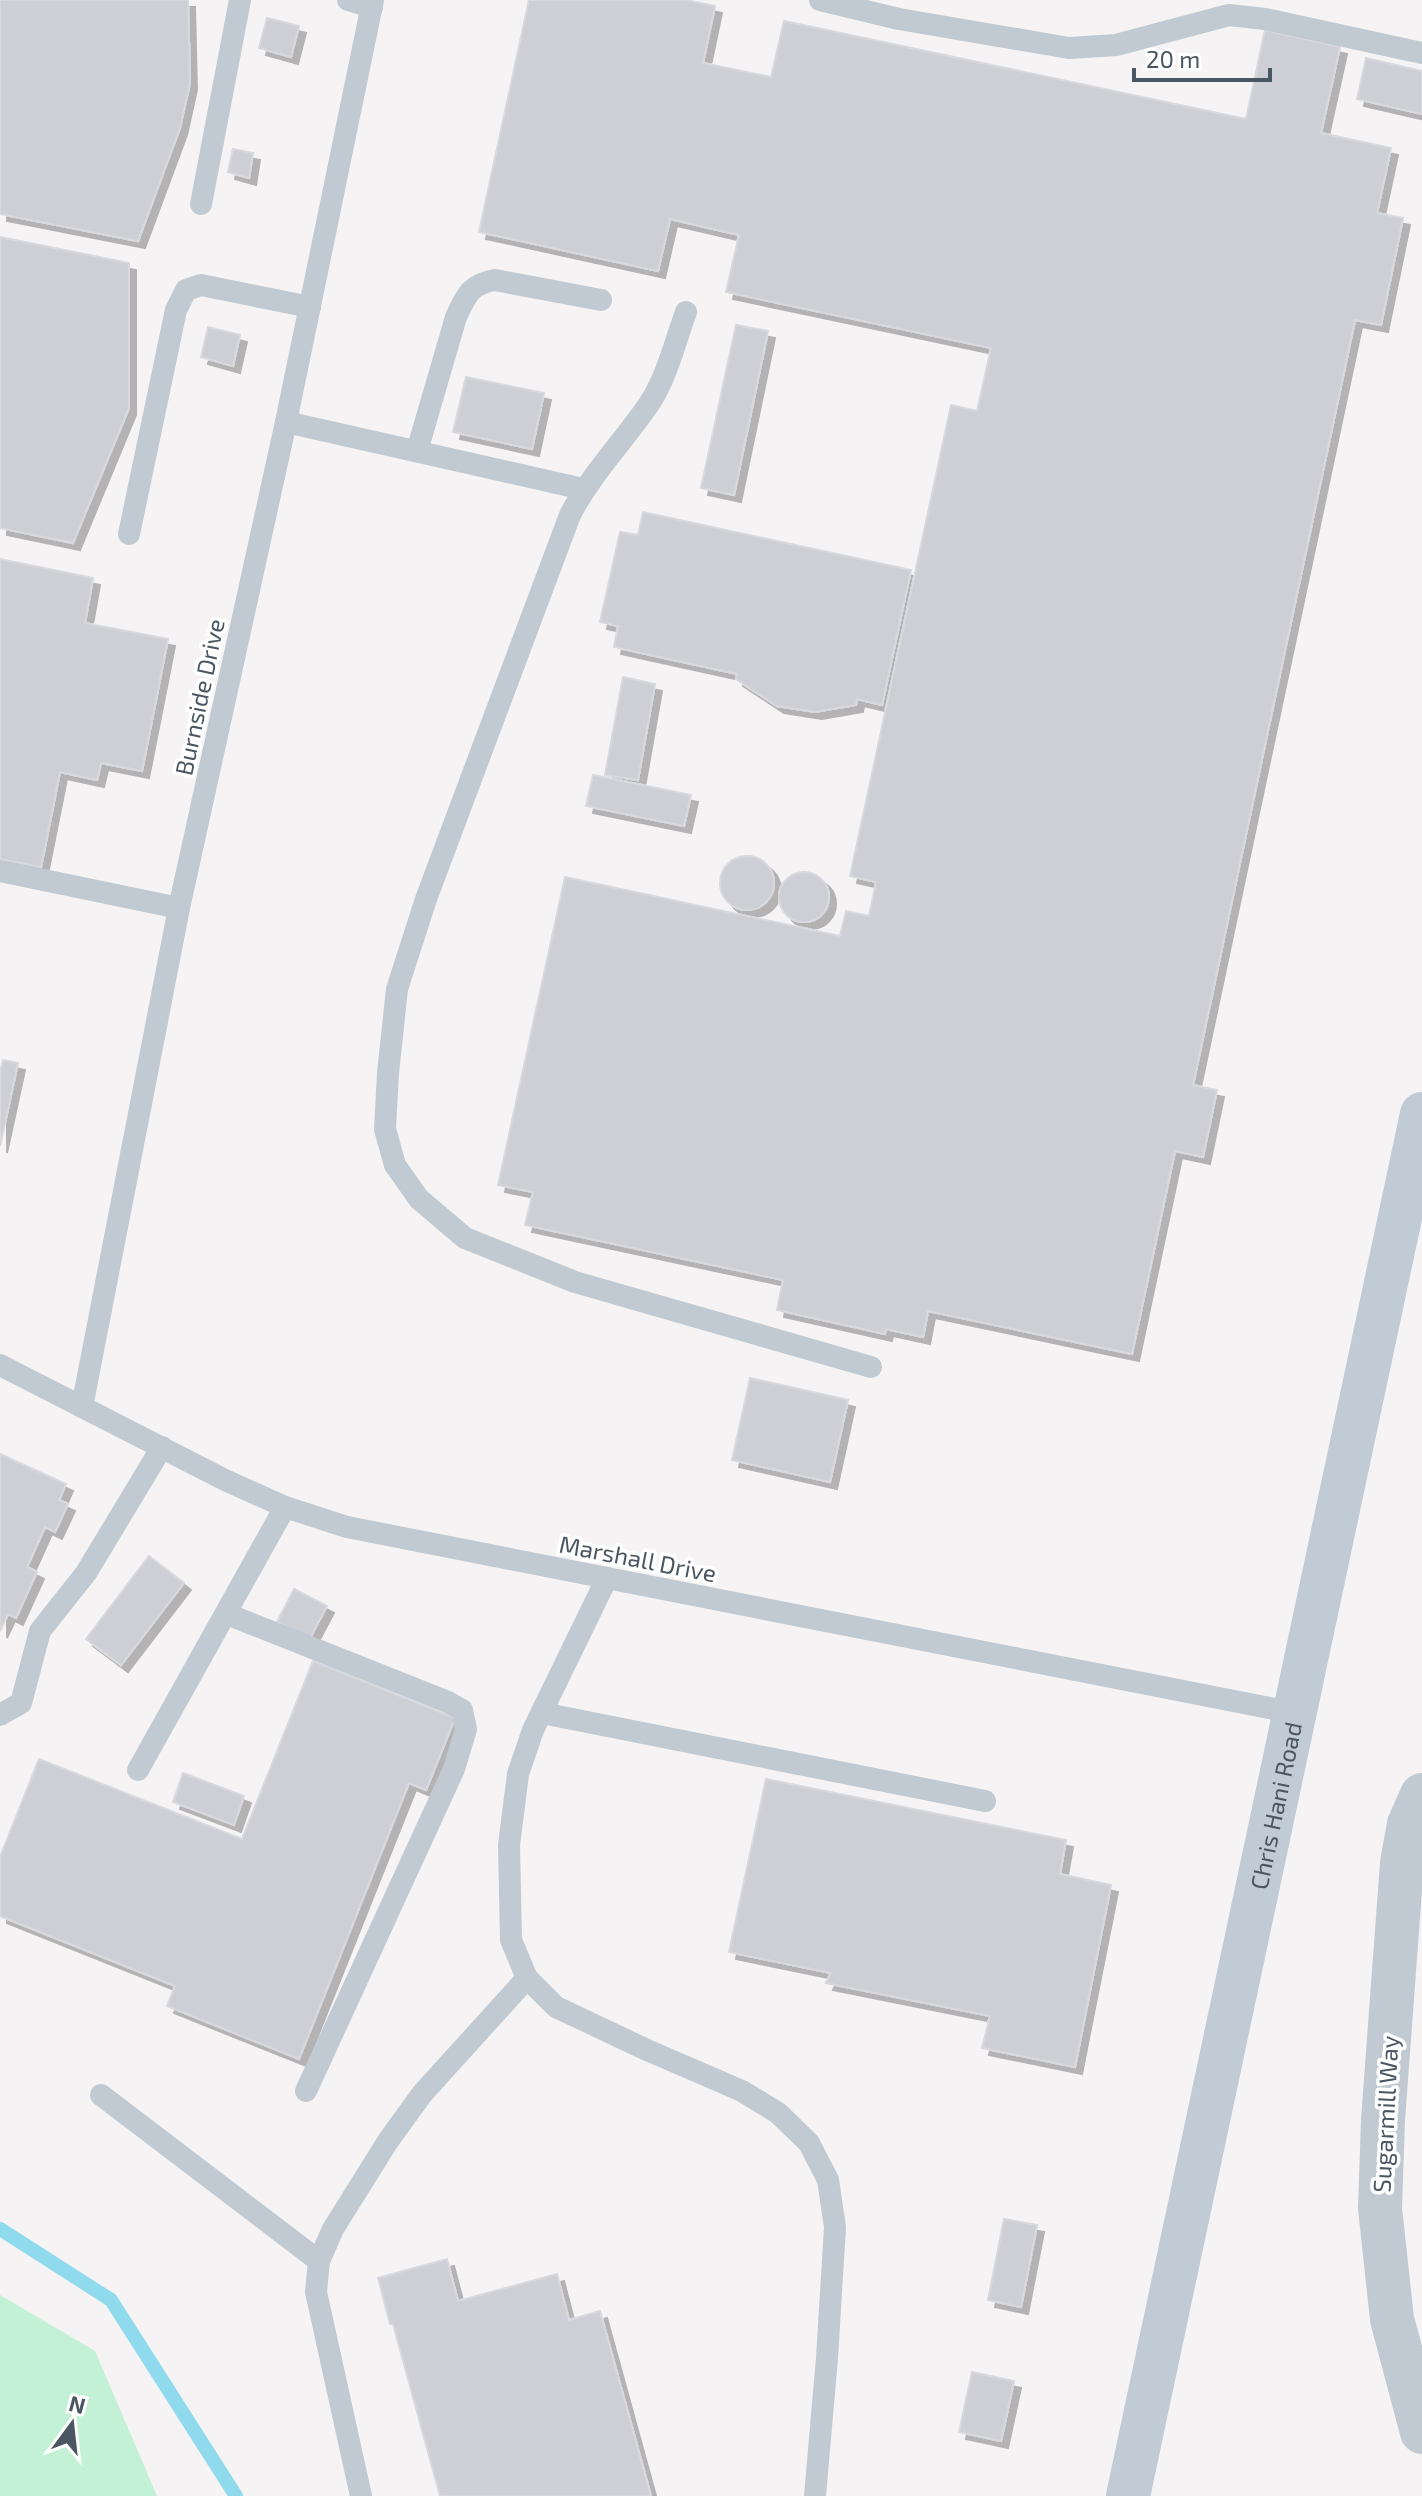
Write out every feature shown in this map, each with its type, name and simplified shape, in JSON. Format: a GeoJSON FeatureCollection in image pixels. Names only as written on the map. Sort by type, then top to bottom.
{"type":"FeatureCollection","features":[{"type":"Feature","properties":{"kind":"main road","name":"Chris Hani Road"},"geometry":{"type":"LineString","coordinates":[[1128,2496],[1422,1114]]}},
{"type":"Feature","properties":{"kind":"street","name":"Sugarmill Way"},"geometry":{"type":"LineString","coordinates":[[1421,2427],[1392,2319],[1380,2208],[1383,2120],[1402,1863],[1409,1824],[1422,1795]]}},
{"type":"Feature","properties":{"kind":"lane"},"geometry":{"type":"LineString","coordinates":[[201,204],[240,0]]}},
{"type":"Feature","properties":{"kind":"lane"},"geometry":{"type":"LineString","coordinates":[[348,0],[372,3]]}},
{"type":"Feature","properties":{"kind":"lane"},"geometry":{"type":"LineString","coordinates":[[820,0],[899,19],[1069,48],[1116,45],[1229,15],[1265,19],[1422,53]]}},
{"type":"Feature","properties":{"kind":"lane","name":"Burnside Drive"},"geometry":{"type":"LineString","coordinates":[[82,1407],[179,908],[286,422],[372,3]]}},
{"type":"Feature","properties":{"kind":"lane"},"geometry":{"type":"LineString","coordinates":[[417,451],[456,317],[466,296],[479,283],[495,280],[601,300]]}},
{"type":"Feature","properties":{"kind":"lane"},"geometry":{"type":"LineString","coordinates":[[129,534],[176,310],[186,290],[201,285],[310,307]]}},
{"type":"Feature","properties":{"kind":"lane"},"geometry":{"type":"LineString","coordinates":[[686,312],[651,401],[583,489],[570,515],[426,899],[397,989],[385,1129],[395,1165],[419,1199],[465,1238],[575,1282],[871,1367]]}},
{"type":"Feature","properties":{"kind":"lane"},"geometry":{"type":"LineString","coordinates":[[286,422],[583,489]]}},
{"type":"Feature","properties":{"kind":"lane"},"geometry":{"type":"LineString","coordinates":[[0,871],[179,908]]}},
{"type":"Feature","properties":{"kind":"lane","name":"Marshall Drive"},"geometry":{"type":"LineString","coordinates":[[0,1365],[225,1480],[285,1507],[347,1527],[1295,1713]]}},
{"type":"Feature","properties":{"kind":"lane"},"geometry":{"type":"LineString","coordinates":[[0,1715],[21,1703],[40,1631],[86,1573],[162,1447]]}},
{"type":"Feature","properties":{"kind":"lane"},"geometry":{"type":"LineString","coordinates":[[138,1770],[285,1507]]}},
{"type":"Feature","properties":{"kind":"lane"},"geometry":{"type":"LineString","coordinates":[[607,1578],[542,1713],[518,1774],[509,1845],[511,1940],[527,1978],[556,2007],[742,2091],[778,2113],[809,2143],[828,2180],[835,2227],[815,2496]]}},
{"type":"Feature","properties":{"kind":"lane"},"geometry":{"type":"LineString","coordinates":[[227,1614],[448,1702],[462,1710],[466,1729],[454,1769],[306,2091]]}},
{"type":"Feature","properties":{"kind":"lane"},"geometry":{"type":"LineString","coordinates":[[542,1713],[985,1801]]}},
{"type":"Feature","properties":{"kind":"lane"},"geometry":{"type":"LineString","coordinates":[[361,2496],[316,2292],[319,2261],[333,2229],[388,2141],[422,2094],[527,1978]]}},
{"type":"Feature","properties":{"kind":"lane"},"geometry":{"type":"LineString","coordinates":[[101,2095],[319,2261]]}},
{"type":"Feature","properties":{"kind":"green space"},"geometry":{"type":"Polygon","coordinates":[[[0,2295],[95,2351],[157,2496],[0,2496],[0,2295]]]}},
{"type":"Feature","properties":{"kind":"building"},"geometry":{"type":"Polygon","coordinates":[[[0,0],[188,0],[190,83],[180,128],[138,241],[0,214],[0,0]]]}},
{"type":"Feature","properties":{"kind":"building"},"geometry":{"type":"Polygon","coordinates":[[[529,0],[686,0],[715,6],[703,63],[771,77],[784,21],[1246,119],[1265,30],[1340,47],[1321,133],[1391,148],[1377,213],[1403,218],[1381,325],[1355,320],[1193,1085],[1217,1090],[1203,1157],[1175,1151],[1132,1354],[928,1311],[923,1337],[886,1329],[885,1334],[777,1310],[783,1280],[525,1225],[533,1192],[498,1185],[565,877],[840,936],[846,911],[869,916],[876,882],[850,876],[951,405],[977,411],[991,348],[726,292],[739,235],[670,219],[658,271],[479,232],[529,0]]]}},
{"type":"Feature","properties":{"kind":"building"},"geometry":{"type":"Polygon","coordinates":[[[267,18],[299,26],[291,57],[259,48],[267,18]]]}},
{"type":"Feature","properties":{"kind":"building"},"geometry":{"type":"Polygon","coordinates":[[[1366,58],[1422,71],[1422,114],[1357,99],[1366,58]]]}},
{"type":"Feature","properties":{"kind":"building"},"geometry":{"type":"Polygon","coordinates":[[[233,149],[253,153],[249,178],[228,172],[233,149]]]}},
{"type":"Feature","properties":{"kind":"building"},"geometry":{"type":"Polygon","coordinates":[[[0,237],[129,263],[129,408],[73,543],[0,528],[0,237]]]}},
{"type":"Feature","properties":{"kind":"building"},"geometry":{"type":"Polygon","coordinates":[[[736,325],[768,331],[734,495],[701,488],[736,325]]]}},
{"type":"Feature","properties":{"kind":"building"},"geometry":{"type":"Polygon","coordinates":[[[208,327],[240,335],[233,366],[201,357],[208,327]]]}},
{"type":"Feature","properties":{"kind":"building"},"geometry":{"type":"Polygon","coordinates":[[[466,377],[544,393],[532,449],[453,432],[466,377]]]}},
{"type":"Feature","properties":{"kind":"building"},"geometry":{"type":"Polygon","coordinates":[[[643,512],[911,570],[882,705],[857,699],[856,705],[815,712],[777,706],[736,679],[737,674],[614,647],[618,626],[600,622],[620,532],[638,535],[643,512]]]}},
{"type":"Feature","properties":{"kind":"building"},"geometry":{"type":"Polygon","coordinates":[[[0,559],[93,578],[85,623],[168,639],[142,771],[101,763],[97,780],[60,772],[41,867],[0,859],[0,559]]]}},
{"type":"Feature","properties":{"kind":"building"},"geometry":{"type":"Polygon","coordinates":[[[623,677],[655,684],[638,780],[605,775],[623,677]]]}},
{"type":"Feature","properties":{"kind":"building"},"geometry":{"type":"Polygon","coordinates":[[[593,775],[691,795],[684,826],[586,806],[593,775]]]}},
{"type":"Feature","properties":{"kind":"building"},"geometry":{"type":"Polygon","coordinates":[[[747,856],[766,864],[774,883],[766,902],[747,910],[728,902],[720,883],[728,864],[747,856]]]}},
{"type":"Feature","properties":{"kind":"building"},"geometry":{"type":"Polygon","coordinates":[[[804,872],[822,879],[829,897],[822,915],[804,922],[786,915],[779,897],[786,879],[804,872]]]}},
{"type":"Feature","properties":{"kind":"building"},"geometry":{"type":"Polygon","coordinates":[[[3,1060],[18,1063],[0,1146],[0,1072],[3,1060]]]}},
{"type":"Feature","properties":{"kind":"building"},"geometry":{"type":"Polygon","coordinates":[[[750,1378],[848,1400],[830,1482],[732,1460],[750,1378]]]}},
{"type":"Feature","properties":{"kind":"building"},"geometry":{"type":"Polygon","coordinates":[[[0,1454],[66,1484],[59,1500],[68,1504],[55,1532],[45,1527],[27,1567],[37,1572],[16,1618],[8,1614],[0,1631],[0,1454]]]}},
{"type":"Feature","properties":{"kind":"building"},"geometry":{"type":"Polygon","coordinates":[[[149,1556],[184,1583],[121,1665],[86,1639],[149,1556]]]}},
{"type":"Feature","properties":{"kind":"building"},"geometry":{"type":"Polygon","coordinates":[[[294,1589],[327,1606],[310,1638],[277,1622],[294,1589]]]}},
{"type":"Feature","properties":{"kind":"building"},"geometry":{"type":"Polygon","coordinates":[[[313,1661],[455,1718],[426,1790],[409,1783],[299,2059],[167,2006],[175,1986],[0,1916],[0,1857],[39,1759],[242,1839],[313,1661]]]}},
{"type":"Feature","properties":{"kind":"building"},"geometry":{"type":"Polygon","coordinates":[[[183,1773],[244,1796],[234,1825],[173,1802],[183,1773]]]}},
{"type":"Feature","properties":{"kind":"building"},"geometry":{"type":"Polygon","coordinates":[[[766,1779],[1066,1840],[1060,1874],[1111,1885],[1075,2067],[982,2048],[990,2016],[826,1983],[831,1973],[729,1952],[766,1779]]]}},
{"type":"Feature","properties":{"kind":"building"},"geometry":{"type":"Polygon","coordinates":[[[1004,2219],[1037,2225],[1021,2307],[988,2300],[1004,2219]]]}},
{"type":"Feature","properties":{"kind":"building"},"geometry":{"type":"Polygon","coordinates":[[[447,2259],[458,2301],[557,2274],[569,2320],[600,2311],[651,2496],[440,2496],[378,2278],[447,2259]]]}},
{"type":"Feature","properties":{"kind":"building"},"geometry":{"type":"Polygon","coordinates":[[[972,2372],[1014,2381],[1001,2441],[959,2432],[972,2372]]]}},
{"type":"Feature","properties":{"kind":"waterway"},"geometry":{"type":"LineString","coordinates":[[0,2229],[111,2300],[236,2496]]}}]}
